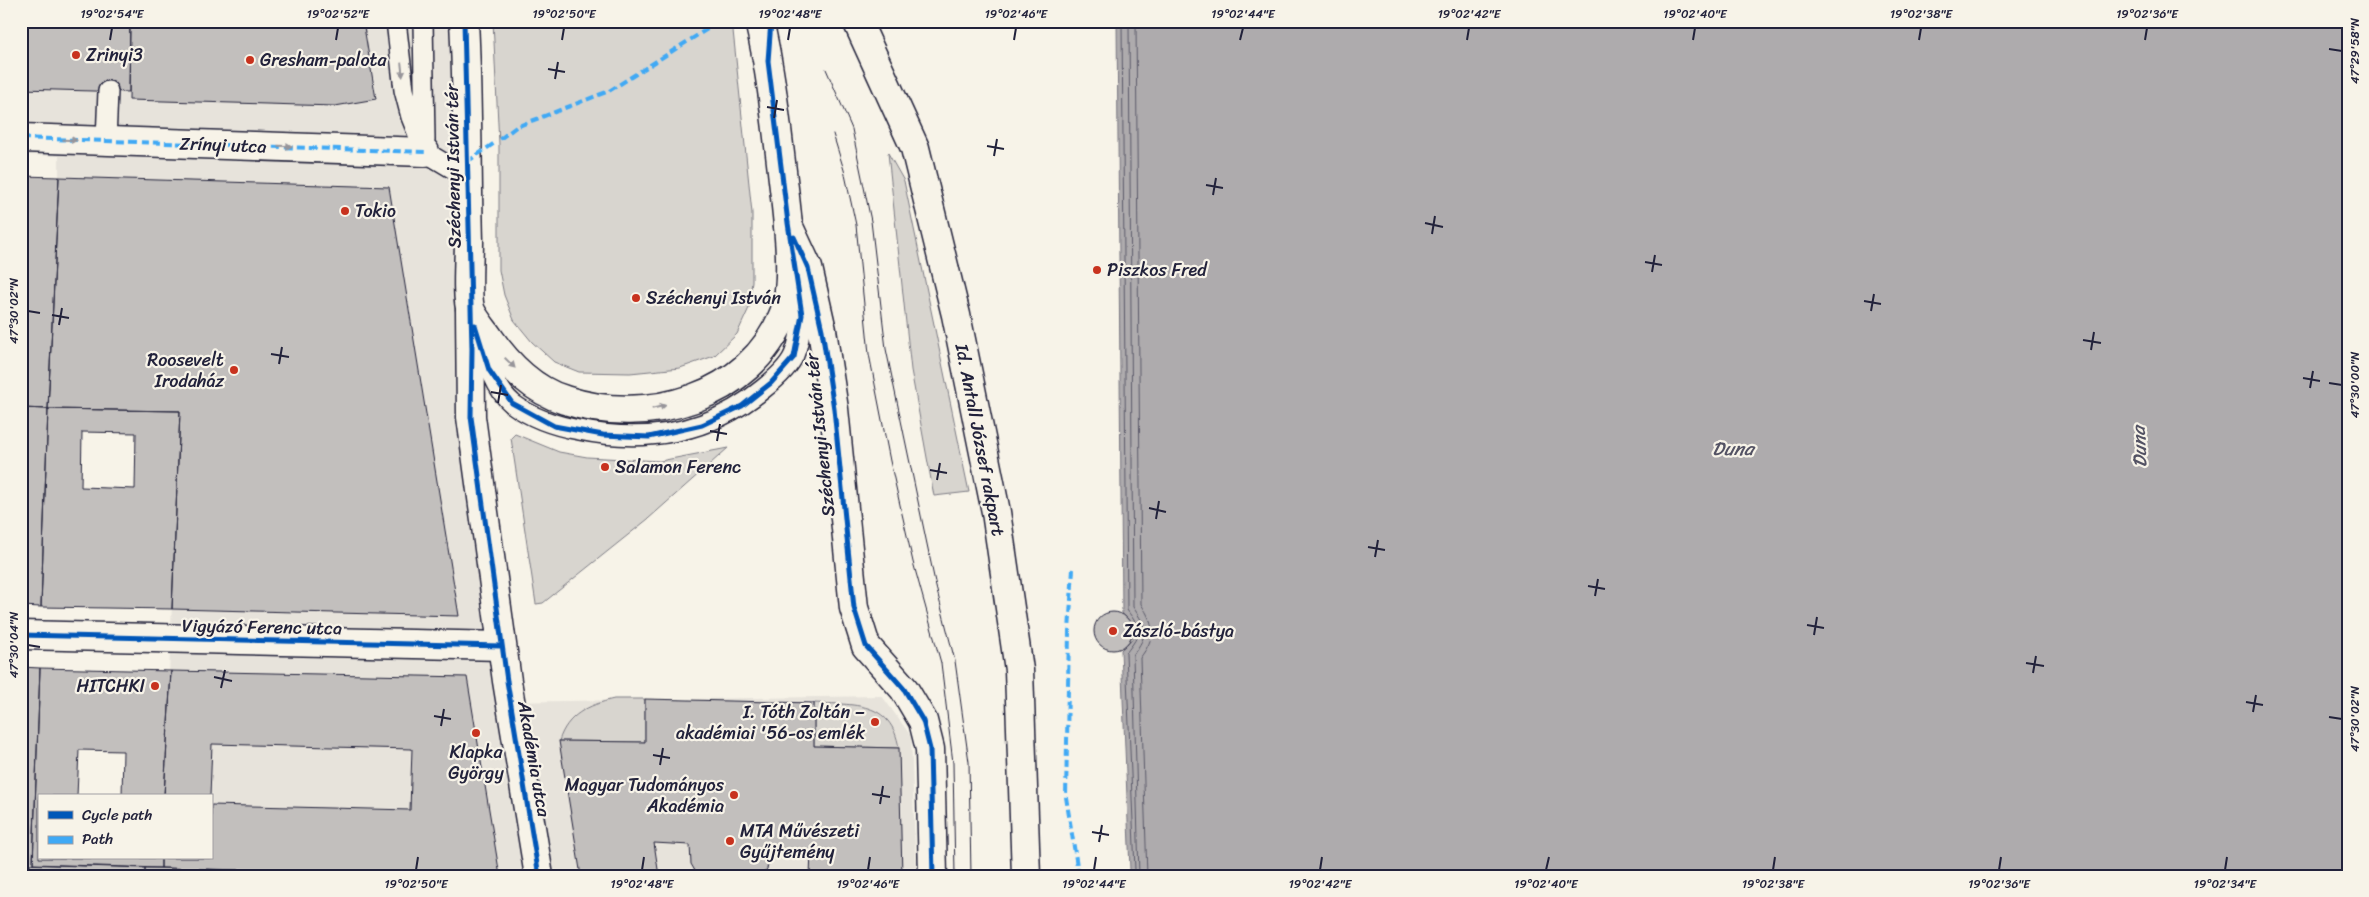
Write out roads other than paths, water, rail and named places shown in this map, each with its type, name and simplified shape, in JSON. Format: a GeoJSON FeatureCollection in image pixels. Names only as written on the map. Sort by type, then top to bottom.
{"type":"FeatureCollection","features":[{"type":"Feature","properties":{"kind":"street","name":"Széchenyi István tér"},"geometry":{"type":"LineString","coordinates":[[464,21],[471,417],[502,646]]}},
{"type":"Feature","properties":{"kind":"street"},"geometry":{"type":"LineString","coordinates":[[758,21],[768,61]]}},
{"type":"Feature","properties":{"kind":"street"},"geometry":{"type":"LineString","coordinates":[[768,61],[771,21]]}},
{"type":"Feature","properties":{"kind":"street","name":"Id. Antall József rakpart"},"geometry":{"type":"LineString","coordinates":[[857,21],[914,148],[956,315],[996,512],[1019,670],[1026,876]]}},
{"type":"Feature","properties":{"kind":"street","name":"Széchenyi István tér"},"geometry":{"type":"LineString","coordinates":[[470,310],[499,352],[529,381],[564,400],[606,409],[646,410],[694,399],[727,383],[752,363],[771,342],[785,310],[790,271],[788,223],[768,61]]}},
{"type":"Feature","properties":{"kind":"street","name":"Zrínyi utca"},"geometry":{"type":"LineString","coordinates":[[21,138],[425,152]]}},
{"type":"Feature","properties":{"kind":"street","name":"Széchenyi István tér"},"geometry":{"type":"LineString","coordinates":[[788,223],[808,268],[822,330],[834,409],[854,608],[866,646],[904,689],[923,721],[930,749],[933,876]]}},
{"type":"Feature","properties":{"kind":"street","name":"Vigyázó Ferenc utca"},"geometry":{"type":"LineString","coordinates":[[21,635],[502,646]]}},
{"type":"Feature","properties":{"kind":"street","name":"Akadémia utca"},"geometry":{"type":"LineString","coordinates":[[502,646],[540,876]]}},
{"type":"Feature","properties":{"kind":"lane"},"geometry":{"type":"LineString","coordinates":[[396,21],[404,90],[411,117],[425,152],[467,177]]}},
{"type":"Feature","properties":{"kind":"lane"},"geometry":{"type":"LineString","coordinates":[[423,21],[425,152]]}},
{"type":"Feature","properties":{"kind":"lane"},"geometry":{"type":"LineString","coordinates":[[106,141],[108,91]]}},
{"type":"Feature","properties":{"kind":"water","name":"Duna"},"geometry":{"type":"Polygon","coordinates":[[[1117,21],[2348,21],[2348,876],[1124,876],[1130,870],[1121,650],[1132,639],[1132,624],[1122,613],[1117,21]]]}},
{"type":"Feature","properties":{"kind":"tram line"},"geometry":{"type":"LineString","coordinates":[[826,69],[852,129],[871,221],[886,349],[936,587],[955,661],[969,762],[971,876]]}},
{"type":"Feature","properties":{"kind":"tram line"},"geometry":{"type":"LineString","coordinates":[[833,134],[844,170],[856,225],[869,354],[890,461],[913,562],[941,663],[953,763],[955,876]]}},
{"type":"Feature","properties":{"kind":"place","name":"Zrinyi3"},"geometry":{"type":"Point","coordinates":[76,55]}},
{"type":"Feature","properties":{"kind":"place","name":"Gresham-palota"},"geometry":{"type":"Point","coordinates":[250,60]}},
{"type":"Feature","properties":{"kind":"place","name":"Tokio"},"geometry":{"type":"Point","coordinates":[345,211]}},
{"type":"Feature","properties":{"kind":"place","name":"Piszkos Fred"},"geometry":{"type":"Point","coordinates":[1097,270]}},
{"type":"Feature","properties":{"kind":"place","name":"Széchenyi István"},"geometry":{"type":"Point","coordinates":[636,298]}},
{"type":"Feature","properties":{"kind":"place","name":"Roosevelt Irodaház"},"geometry":{"type":"Point","coordinates":[234,370]}},
{"type":"Feature","properties":{"kind":"place","name":"Salamon Ferenc"},"geometry":{"type":"Point","coordinates":[605,467]}},
{"type":"Feature","properties":{"kind":"place","name":"Zászló-bástya"},"geometry":{"type":"Point","coordinates":[1113,631]}},
{"type":"Feature","properties":{"kind":"place","name":"HITCHKI"},"geometry":{"type":"Point","coordinates":[155,686]}},
{"type":"Feature","properties":{"kind":"place","name":"I. Tóth Zoltán – akadémiai '56-os emlék"},"geometry":{"type":"Point","coordinates":[875,722]}},
{"type":"Feature","properties":{"kind":"place","name":"Klapka György"},"geometry":{"type":"Point","coordinates":[476,733]}},
{"type":"Feature","properties":{"kind":"place","name":"Magyar Tudományos Akadémia"},"geometry":{"type":"Point","coordinates":[734,795]}},
{"type":"Feature","properties":{"kind":"place","name":"MTA Művészeti Gyűjtemény"},"geometry":{"type":"Point","coordinates":[730,841]}}]}
